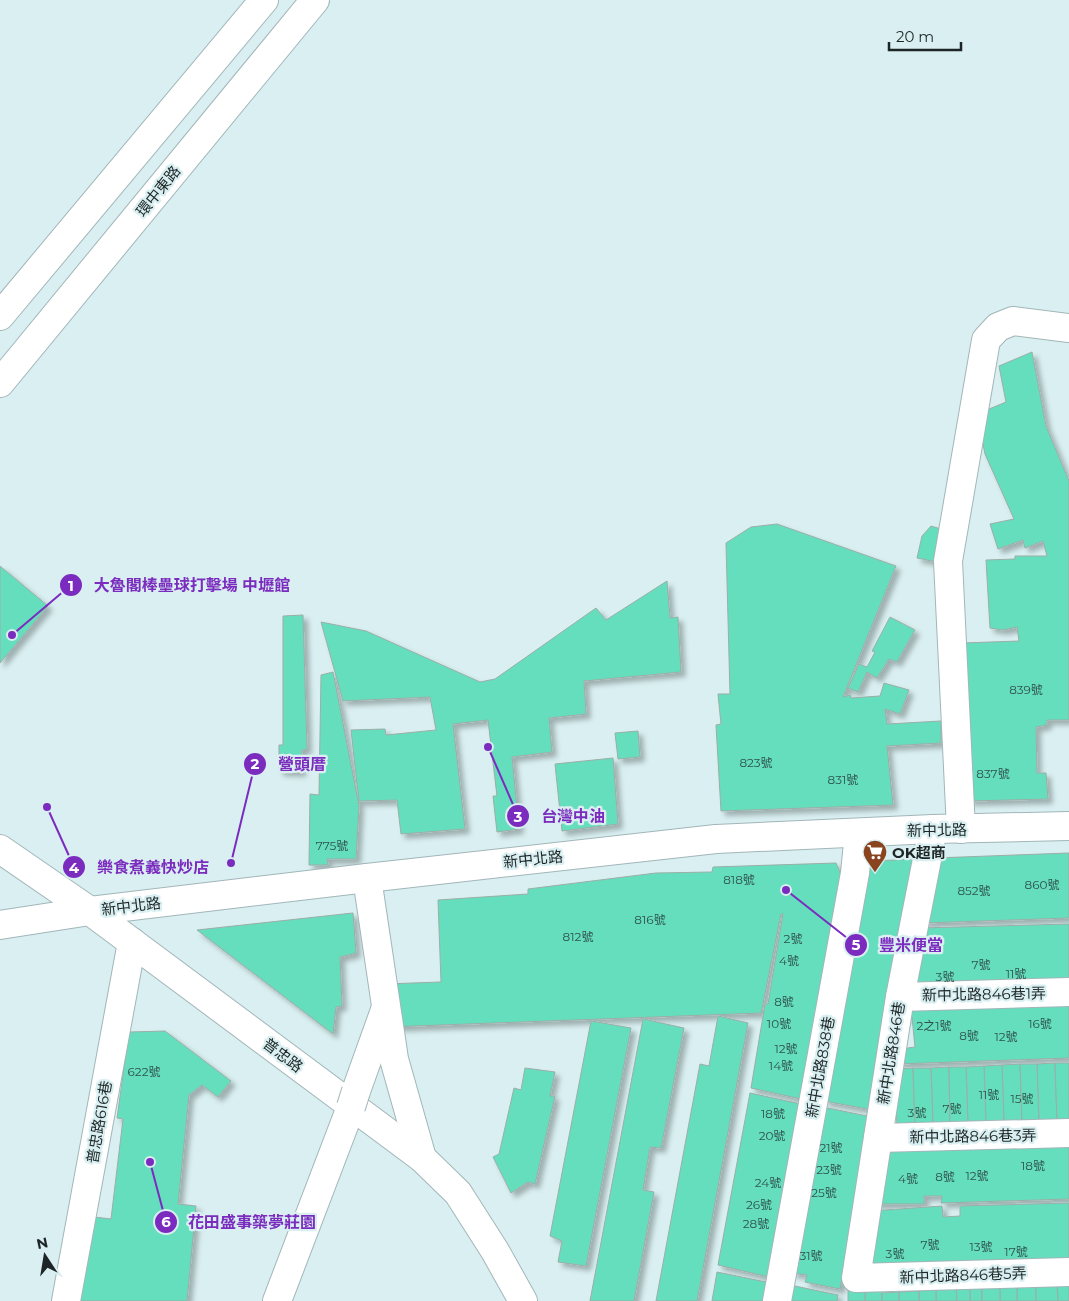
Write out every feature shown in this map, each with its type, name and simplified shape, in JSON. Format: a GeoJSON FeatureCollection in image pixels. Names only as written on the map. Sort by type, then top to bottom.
{"type":"FeatureCollection","features":[{"type":"Feature","properties":{"kind":"street"},"geometry":{"type":"LineString","coordinates":[[0,316],[264,0]]}},
{"type":"Feature","properties":{"kind":"street","name":"環中東路"},"geometry":{"type":"LineString","coordinates":[[0,383],[315,0]]}},
{"type":"Feature","properties":{"kind":"street"},"geometry":{"type":"LineString","coordinates":[[961,829],[948,561],[986,340],[998,327],[1013,321],[1069,328]]}},
{"type":"Feature","properties":{"kind":"street","name":"新中北路"},"geometry":{"type":"LineString","coordinates":[[0,925],[90,911],[716,839],[933,829],[1069,826]]}},
{"type":"Feature","properties":{"kind":"street","name":"新中北路846巷"},"geometry":{"type":"LineString","coordinates":[[856,1278],[900,996],[933,829]]}},
{"type":"Feature","properties":{"kind":"street","name":"新中北路838巷"},"geometry":{"type":"LineString","coordinates":[[777,1301],[855,873],[859,833]]}},
{"type":"Feature","properties":{"kind":"street","name":"普忠路"},"geometry":{"type":"LineString","coordinates":[[0,849],[90,911],[422,1158],[458,1193],[524,1301]]}},
{"type":"Feature","properties":{"kind":"street"},"geometry":{"type":"LineString","coordinates":[[367,878],[394,1058],[422,1158]]}},
{"type":"Feature","properties":{"kind":"street","name":"普忠路616巷"},"geometry":{"type":"LineString","coordinates":[[66,1301],[132,942]]}},
{"type":"Feature","properties":{"kind":"street","name":"新中北路846巷1弄"},"geometry":{"type":"LineString","coordinates":[[900,996],[1069,992]]}},
{"type":"Feature","properties":{"kind":"street"},"geometry":{"type":"LineString","coordinates":[[277,1301],[354,1099],[386,1007]]}},
{"type":"Feature","properties":{"kind":"street","name":"新中北路846巷3弄"},"geometry":{"type":"LineString","coordinates":[[878,1138],[1069,1134]]}},
{"type":"Feature","properties":{"kind":"street","name":"新中北路846巷5弄"},"geometry":{"type":"LineString","coordinates":[[856,1278],[1069,1272]]}},
{"type":"Feature","properties":{"kind":"building"},"geometry":{"type":"Polygon","coordinates":[[[1032,352],[1046,426],[1069,481],[1069,720],[1047,720],[1047,725],[1036,727],[1037,773],[1046,773],[1048,799],[969,801],[962,643],[1019,641],[1017,627],[1003,630],[990,628],[986,560],[1015,559],[1015,556],[1047,556],[1043,541],[1025,548],[1023,540],[998,549],[990,524],[1014,519],[985,454],[977,414],[1006,402],[999,366],[1032,352]]]}},
{"type":"Feature","properties":{"kind":"building"},"geometry":{"type":"Polygon","coordinates":[[[777,524],[896,566],[843,697],[850,695],[851,698],[880,696],[884,683],[909,690],[900,714],[885,709],[887,724],[941,721],[941,743],[887,746],[893,805],[721,811],[716,725],[721,724],[718,694],[730,694],[726,543],[751,527],[777,524]]]}},
{"type":"Feature","properties":{"kind":"building"},"geometry":{"type":"Polygon","coordinates":[[[931,526],[944,530],[937,562],[917,558],[922,536],[931,526]]]}},
{"type":"Feature","properties":{"kind":"building"},"geometry":{"type":"Polygon","coordinates":[[[0,566],[48,606],[0,663],[0,566]]]}},
{"type":"Feature","properties":{"kind":"building"},"geometry":{"type":"Polygon","coordinates":[[[667,581],[670,618],[678,617],[681,672],[584,681],[586,714],[549,718],[552,752],[512,757],[519,829],[497,832],[493,796],[497,796],[488,720],[453,724],[465,829],[401,834],[397,800],[359,801],[351,730],[385,729],[386,735],[436,730],[430,697],[343,701],[321,622],[366,631],[480,682],[495,679],[596,608],[606,620],[667,581]]]}},
{"type":"Feature","properties":{"kind":"building"},"geometry":{"type":"Polygon","coordinates":[[[303,615],[307,749],[302,750],[301,772],[279,771],[279,745],[283,745],[283,616],[303,615]]]}},
{"type":"Feature","properties":{"kind":"building"},"geometry":{"type":"Polygon","coordinates":[[[890,617],[915,630],[897,662],[889,659],[877,678],[867,672],[858,692],[848,688],[859,664],[867,667],[875,652],[872,651],[890,617]]]}},
{"type":"Feature","properties":{"kind":"building"},"geometry":{"type":"Polygon","coordinates":[[[333,672],[359,806],[356,859],[327,859],[328,865],[309,865],[310,794],[319,795],[321,675],[333,672]]]}},
{"type":"Feature","properties":{"kind":"building"},"geometry":{"type":"Polygon","coordinates":[[[638,731],[640,757],[618,759],[615,733],[638,731]]]}},
{"type":"Feature","properties":{"kind":"building"},"geometry":{"type":"Polygon","coordinates":[[[613,758],[618,824],[562,831],[555,764],[613,758]]]}},
{"type":"Feature","properties":{"kind":"building"},"geometry":{"type":"Polygon","coordinates":[[[1069,853],[1069,918],[923,923],[935,858],[1069,853]]]}},
{"type":"Feature","properties":{"kind":"building"},"geometry":{"type":"Polygon","coordinates":[[[916,859],[873,1110],[824,1101],[867,869],[873,861],[916,859]]]}},
{"type":"Feature","properties":{"kind":"building"},"geometry":{"type":"Polygon","coordinates":[[[836,863],[842,877],[801,1099],[751,1088],[765,1004],[768,1004],[783,914],[781,914],[761,1013],[387,1027],[385,984],[441,982],[438,900],[528,894],[528,889],[656,873],[712,872],[713,867],[836,863]]]}},
{"type":"Feature","properties":{"kind":"building"},"geometry":{"type":"Polygon","coordinates":[[[353,913],[356,953],[340,957],[342,1006],[336,1007],[333,1034],[197,930],[353,913]]]}},
{"type":"Feature","properties":{"kind":"building"},"geometry":{"type":"Polygon","coordinates":[[[1069,924],[1069,981],[921,985],[912,978],[921,928],[1069,924]]]}},
{"type":"Feature","properties":{"kind":"building"},"geometry":{"type":"Polygon","coordinates":[[[1069,1000],[1069,1058],[897,1064],[900,1049],[915,1047],[912,1017],[905,1018],[907,1011],[1069,1000]]]}},
{"type":"Feature","properties":{"kind":"building"},"geometry":{"type":"Polygon","coordinates":[[[718,1016],[748,1023],[697,1301],[656,1301],[700,1064],[709,1066],[718,1016]]]}},
{"type":"Feature","properties":{"kind":"building"},"geometry":{"type":"Polygon","coordinates":[[[643,1019],[684,1028],[661,1148],[650,1147],[643,1190],[654,1192],[634,1301],[590,1301],[643,1019]]]}},
{"type":"Feature","properties":{"kind":"building"},"geometry":{"type":"Polygon","coordinates":[[[591,1021],[631,1028],[586,1266],[558,1262],[562,1241],[550,1236],[591,1021]]]}},
{"type":"Feature","properties":{"kind":"building"},"geometry":{"type":"Polygon","coordinates":[[[165,1031],[231,1081],[218,1097],[202,1085],[189,1095],[178,1204],[196,1206],[187,1301],[78,1301],[94,1217],[111,1219],[123,1119],[117,1118],[129,1032],[165,1031]]]}},
{"type":"Feature","properties":{"kind":"building"},"geometry":{"type":"Polygon","coordinates":[[[1055,1063],[1057,1122],[1039,1123],[1037,1064],[1055,1063]]]}},
{"type":"Feature","properties":{"kind":"building"},"geometry":{"type":"Polygon","coordinates":[[[1055,1063],[1069,1063],[1069,1121],[1057,1122],[1055,1063]]]}},
{"type":"Feature","properties":{"kind":"building"},"geometry":{"type":"Polygon","coordinates":[[[1020,1064],[1022,1123],[1004,1124],[1002,1065],[1020,1064]]]}},
{"type":"Feature","properties":{"kind":"building"},"geometry":{"type":"Polygon","coordinates":[[[1020,1064],[1037,1064],[1039,1123],[1022,1123],[1020,1064]]]}},
{"type":"Feature","properties":{"kind":"building"},"geometry":{"type":"Polygon","coordinates":[[[1002,1065],[1004,1124],[986,1124],[984,1066],[1002,1065]]]}},
{"type":"Feature","properties":{"kind":"building"},"geometry":{"type":"Polygon","coordinates":[[[984,1066],[986,1124],[968,1125],[966,1067],[984,1066]]]}},
{"type":"Feature","properties":{"kind":"building"},"geometry":{"type":"Polygon","coordinates":[[[949,1067],[950,1125],[933,1126],[931,1068],[949,1067]]]}},
{"type":"Feature","properties":{"kind":"building"},"geometry":{"type":"Polygon","coordinates":[[[949,1067],[966,1067],[968,1125],[950,1125],[949,1067]]]}},
{"type":"Feature","properties":{"kind":"building"},"geometry":{"type":"Polygon","coordinates":[[[525,1068],[555,1072],[550,1096],[555,1096],[535,1184],[528,1182],[511,1193],[493,1157],[499,1154],[514,1088],[521,1090],[525,1068]]]}},
{"type":"Feature","properties":{"kind":"building"},"geometry":{"type":"Polygon","coordinates":[[[913,1068],[915,1127],[897,1128],[895,1069],[913,1068]]]}},
{"type":"Feature","properties":{"kind":"building"},"geometry":{"type":"Polygon","coordinates":[[[913,1068],[931,1068],[933,1126],[915,1127],[913,1068]]]}},
{"type":"Feature","properties":{"kind":"building"},"geometry":{"type":"Polygon","coordinates":[[[750,1093],[801,1104],[769,1277],[718,1265],[750,1093]]]}},
{"type":"Feature","properties":{"kind":"building"},"geometry":{"type":"Polygon","coordinates":[[[823,1107],[872,1117],[840,1289],[805,1282],[807,1275],[792,1273],[823,1107]]]}},
{"type":"Feature","properties":{"kind":"building"},"geometry":{"type":"Polygon","coordinates":[[[1069,1142],[1069,1199],[941,1203],[942,1196],[924,1196],[924,1204],[873,1204],[888,1148],[1069,1142]]]}},
{"type":"Feature","properties":{"kind":"building"},"geometry":{"type":"Polygon","coordinates":[[[1069,1203],[1069,1260],[880,1268],[864,1259],[871,1211],[942,1206],[943,1217],[960,1216],[960,1206],[1069,1203]]]}},
{"type":"Feature","properties":{"kind":"building"},"geometry":{"type":"Polygon","coordinates":[[[717,1272],[766,1282],[763,1301],[712,1301],[717,1272]]]}},
{"type":"Feature","properties":{"kind":"building"},"geometry":{"type":"Polygon","coordinates":[[[1069,1282],[1069,1301],[1058,1301],[1057,1283],[1069,1282]]]}},
{"type":"Feature","properties":{"kind":"building"},"geometry":{"type":"Polygon","coordinates":[[[1036,1283],[1036,1301],[1017,1301],[1017,1284],[1036,1283]]]}},
{"type":"Feature","properties":{"kind":"building"},"geometry":{"type":"Polygon","coordinates":[[[1036,1283],[1057,1283],[1058,1301],[1036,1301],[1036,1283]]]}},
{"type":"Feature","properties":{"kind":"building"},"geometry":{"type":"Polygon","coordinates":[[[1017,1284],[1017,1301],[1000,1301],[1000,1285],[1017,1284]]]}},
{"type":"Feature","properties":{"kind":"building"},"geometry":{"type":"Polygon","coordinates":[[[790,1285],[838,1295],[837,1301],[787,1301],[790,1285]]]}},
{"type":"Feature","properties":{"kind":"building"},"geometry":{"type":"Polygon","coordinates":[[[982,1285],[982,1301],[970,1301],[970,1286],[982,1285]]]}},
{"type":"Feature","properties":{"kind":"building"},"geometry":{"type":"Polygon","coordinates":[[[982,1285],[1000,1285],[1000,1301],[982,1301],[982,1285]]]}},
{"type":"Feature","properties":{"kind":"building"},"geometry":{"type":"Polygon","coordinates":[[[956,1286],[957,1301],[936,1301],[936,1287],[956,1286]]]}},
{"type":"Feature","properties":{"kind":"building"},"geometry":{"type":"Polygon","coordinates":[[[956,1286],[970,1286],[970,1301],[957,1301],[956,1286]]]}},
{"type":"Feature","properties":{"kind":"building"},"geometry":{"type":"Polygon","coordinates":[[[882,1289],[882,1301],[865,1301],[865,1290],[882,1289]]]}},
{"type":"Feature","properties":{"kind":"building"},"geometry":{"type":"Polygon","coordinates":[[[848,1290],[865,1290],[865,1301],[848,1301],[848,1290]]]}},
{"type":"Feature","properties":{"kind":"building"},"geometry":{"type":"Polygon","coordinates":[[[936,1290],[936,1301],[919,1301],[919,1291],[936,1290]]]}},
{"type":"Feature","properties":{"kind":"building"},"geometry":{"type":"Polygon","coordinates":[[[919,1291],[919,1301],[899,1301],[899,1292],[919,1291]]]}},
{"type":"Feature","properties":{"kind":"building"},"geometry":{"type":"Polygon","coordinates":[[[899,1292],[899,1301],[882,1301],[882,1293],[899,1292]]]}},
{"type":"Feature","properties":{"kind":"place","name":"大魯閣棒壘球打擊場 中壢館"},"geometry":{"type":"Point","coordinates":[12,635]}},
{"type":"Feature","properties":{"kind":"place","name":"台灣中油"},"geometry":{"type":"Point","coordinates":[488,747]}},
{"type":"Feature","properties":{"kind":"place","name":"樂食煮義快炒店"},"geometry":{"type":"Point","coordinates":[47,807]}},
{"type":"Feature","properties":{"kind":"place","name":"營頭厝"},"geometry":{"type":"Point","coordinates":[231,863]}},
{"type":"Feature","properties":{"kind":"place","name":"OK超商"},"geometry":{"type":"Point","coordinates":[875,873]}},
{"type":"Feature","properties":{"kind":"place","name":"豐米便當"},"geometry":{"type":"Point","coordinates":[786,890]}},
{"type":"Feature","properties":{"kind":"place","name":"花田盛事築夢莊園"},"geometry":{"type":"Point","coordinates":[150,1162]}}]}
